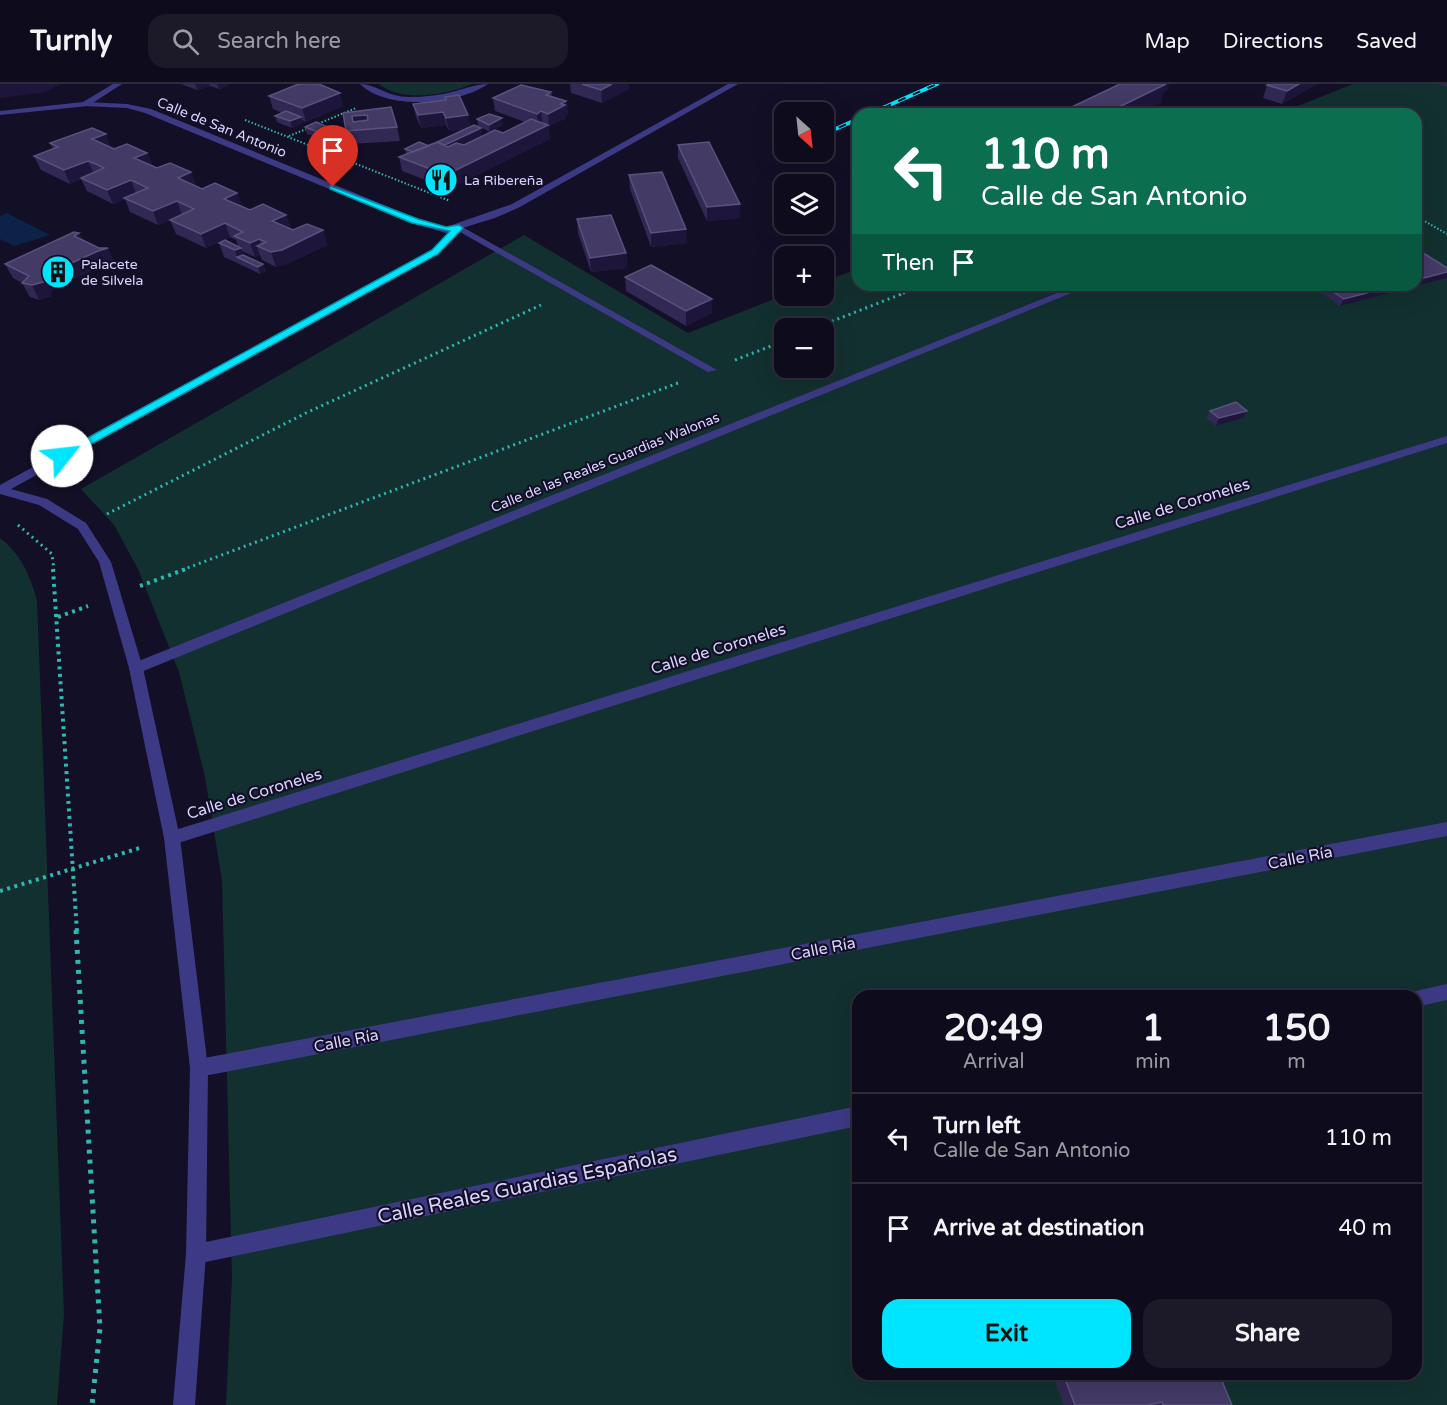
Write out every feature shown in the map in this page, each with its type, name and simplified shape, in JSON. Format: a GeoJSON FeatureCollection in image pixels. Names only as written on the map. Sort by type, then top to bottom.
{"type":"FeatureCollection","features":[{"type":"Feature","properties":{"kind":"street"},"geometry":{"type":"LineString","coordinates":[[85,104],[118,84]]}},
{"type":"Feature","properties":{"kind":"street"},"geometry":{"type":"LineString","coordinates":[[364,84],[384,96],[407,100],[435,98],[484,84]]}},
{"type":"Feature","properties":{"kind":"street"},"geometry":{"type":"LineString","coordinates":[[0,490],[435,252],[459,228],[515,206],[734,84]]}},
{"type":"Feature","properties":{"kind":"street","name":"Calle de San Antonio"},"geometry":{"type":"LineString","coordinates":[[0,113],[85,104],[127,106],[148,111],[415,221],[446,230],[459,228]]}},
{"type":"Feature","properties":{"kind":"street"},"geometry":{"type":"LineString","coordinates":[[459,228],[712,369]]}},
{"type":"Feature","properties":{"kind":"street","name":"Calle de las Reales Guardias Walonas"},"geometry":{"type":"LineString","coordinates":[[136,668],[1071,291]]}},
{"type":"Feature","properties":{"kind":"street","name":"Calle de Coroneles"},"geometry":{"type":"LineString","coordinates":[[172,838],[1447,439]]}},
{"type":"Feature","properties":{"kind":"street"},"geometry":{"type":"LineString","coordinates":[[0,490],[43,502],[82,526],[105,562],[136,668],[172,838],[199,1068],[196,1254],[184,1405]]}},
{"type":"Feature","properties":{"kind":"street","name":"Calle Ría"},"geometry":{"type":"LineString","coordinates":[[199,1068],[1447,829]]}},
{"type":"Feature","properties":{"kind":"street"},"geometry":{"type":"LineString","coordinates":[[1422,998],[1447,993]]}},
{"type":"Feature","properties":{"kind":"street","name":"Calle Reales Guardias Españolas"},"geometry":{"type":"LineString","coordinates":[[196,1254],[852,1117]]}},
{"type":"Feature","properties":{"kind":"path"},"geometry":{"type":"LineString","coordinates":[[289,136],[384,96]]}},
{"type":"Feature","properties":{"kind":"path"},"geometry":{"type":"LineString","coordinates":[[245,120],[465,206],[474,206],[492,216]]}},
{"type":"Feature","properties":{"kind":"path"},"geometry":{"type":"LineString","coordinates":[[1422,219],[1447,234]]}},
{"type":"Feature","properties":{"kind":"path"},"geometry":{"type":"LineString","coordinates":[[82,526],[306,413],[571,291]]}},
{"type":"Feature","properties":{"kind":"path"},"geometry":{"type":"LineString","coordinates":[[834,321],[910,291]]}},
{"type":"Feature","properties":{"kind":"path"},"geometry":{"type":"LineString","coordinates":[[58,617],[774,345]]}},
{"type":"Feature","properties":{"kind":"path"},"geometry":{"type":"LineString","coordinates":[[10,523],[21,527],[52,554],[58,617],[100,1328],[92,1405]]}},
{"type":"Feature","properties":{"kind":"path","name":"Calle de Coroneles"},"geometry":{"type":"LineString","coordinates":[[0,891],[172,838]]}},
{"type":"Feature","properties":{"kind":"green space"},"geometry":{"type":"Polygon","coordinates":[[[379,84],[472,84],[437,94],[412,95],[399,94],[379,84]]]}},
{"type":"Feature","properties":{"kind":"green space"},"geometry":{"type":"Polygon","coordinates":[[[1353,84],[1447,84],[1447,1405],[226,1405],[232,1278],[222,880],[205,777],[179,672],[138,569],[114,525],[81,489],[524,235],[688,333],[774,299],[774,306],[834,306],[834,277],[852,271],[852,291],[1422,291],[1422,108],[1293,108],[1353,84]]]}},
{"type":"Feature","properties":{"kind":"green space"},"geometry":{"type":"Polygon","coordinates":[[[0,538],[14,551],[24,566],[37,600],[64,1314],[57,1405],[0,1405],[0,538]]]}},
{"type":"Feature","properties":{"kind":"water"},"geometry":{"type":"Polygon","coordinates":[[[7,213],[50,235],[14,246],[0,239],[0,216],[7,213]]]}},
{"type":"Feature","properties":{"kind":"building"},"geometry":{"type":"Polygon","coordinates":[[[303,84],[319,84],[340,93],[302,108],[269,96],[303,84]]]}},
{"type":"Feature","properties":{"kind":"building"},"geometry":{"type":"Polygon","coordinates":[[[582,84],[612,84],[601,90],[582,84]]]}},
{"type":"Feature","properties":{"kind":"building"},"geometry":{"type":"Polygon","coordinates":[[[1120,84],[1166,84],[1117,108],[1070,108],[1120,84]]]}},
{"type":"Feature","properties":{"kind":"building"},"geometry":{"type":"Polygon","coordinates":[[[1299,84],[1287,91],[1267,85],[1299,84]]]}},
{"type":"Feature","properties":{"kind":"building"},"geometry":{"type":"Polygon","coordinates":[[[521,85],[551,92],[546,95],[566,101],[561,104],[565,105],[548,114],[541,111],[537,114],[493,98],[521,85]]]}},
{"type":"Feature","properties":{"kind":"building"},"geometry":{"type":"Polygon","coordinates":[[[459,95],[468,115],[446,118],[443,112],[418,115],[413,104],[446,100],[445,97],[459,95]]]}},
{"type":"Feature","properties":{"kind":"building"},"geometry":{"type":"Polygon","coordinates":[[[391,107],[397,127],[346,131],[343,113],[391,107]],[[367,115],[352,116],[353,122],[368,120],[367,115]]]}},
{"type":"Feature","properties":{"kind":"building"},"geometry":{"type":"Polygon","coordinates":[[[286,111],[301,117],[290,121],[275,116],[286,111]]]}},
{"type":"Feature","properties":{"kind":"building"},"geometry":{"type":"Polygon","coordinates":[[[489,114],[502,118],[489,125],[477,119],[489,114]]]}},
{"type":"Feature","properties":{"kind":"building"},"geometry":{"type":"Polygon","coordinates":[[[531,119],[548,125],[446,175],[399,157],[437,142],[448,147],[456,143],[464,145],[495,130],[503,133],[531,119]]]}},
{"type":"Feature","properties":{"kind":"building"},"geometry":{"type":"Polygon","coordinates":[[[316,122],[330,128],[320,133],[305,127],[316,122]]]}},
{"type":"Feature","properties":{"kind":"building"},"geometry":{"type":"Polygon","coordinates":[[[474,125],[481,128],[445,145],[437,142],[474,125]]]}},
{"type":"Feature","properties":{"kind":"building"},"geometry":{"type":"Polygon","coordinates":[[[92,128],[106,134],[92,139],[114,149],[127,144],[147,153],[134,158],[157,168],[170,163],[191,172],[178,178],[202,189],[215,183],[237,193],[224,199],[250,210],[263,204],[286,215],[272,221],[293,230],[307,224],[323,230],[282,250],[271,252],[257,246],[266,242],[259,239],[250,243],[234,236],[243,232],[225,223],[201,234],[170,220],[194,209],[177,201],[153,211],[124,198],[148,188],[131,180],[107,190],[81,178],[104,168],[96,164],[88,161],[64,170],[34,156],[58,147],[50,143],[92,128]]]}},
{"type":"Feature","properties":{"kind":"building"},"geometry":{"type":"Polygon","coordinates":[[[419,142],[429,146],[413,152],[405,149],[419,142]]]}},
{"type":"Feature","properties":{"kind":"building"},"geometry":{"type":"Polygon","coordinates":[[[709,142],[740,204],[707,207],[678,145],[709,142]]]}},
{"type":"Feature","properties":{"kind":"building"},"geometry":{"type":"Polygon","coordinates":[[[662,172],[686,229],[651,233],[629,175],[662,172]]]}},
{"type":"Feature","properties":{"kind":"building"},"geometry":{"type":"Polygon","coordinates":[[[611,215],[626,253],[590,258],[577,219],[611,215]]]}},
{"type":"Feature","properties":{"kind":"building"},"geometry":{"type":"Polygon","coordinates":[[[74,232],[79,233],[74,236],[99,248],[108,248],[45,275],[44,282],[32,285],[22,283],[29,276],[5,264],[74,232]]]}},
{"type":"Feature","properties":{"kind":"building"},"geometry":{"type":"Polygon","coordinates":[[[225,240],[241,248],[235,250],[219,243],[225,240]]]}},
{"type":"Feature","properties":{"kind":"building"},"geometry":{"type":"Polygon","coordinates":[[[1425,254],[1447,268],[1447,272],[1422,278],[1422,255],[1425,254]]]}},
{"type":"Feature","properties":{"kind":"building"},"geometry":{"type":"Polygon","coordinates":[[[243,255],[263,264],[258,267],[237,257],[243,255]]]}},
{"type":"Feature","properties":{"kind":"building"},"geometry":{"type":"Polygon","coordinates":[[[651,265],[712,299],[686,311],[625,277],[651,265]]]}},
{"type":"Feature","properties":{"kind":"building"},"geometry":{"type":"Polygon","coordinates":[[[1332,291],[1374,291],[1344,299],[1332,291]]]}},
{"type":"Feature","properties":{"kind":"building"},"geometry":{"type":"Polygon","coordinates":[[[1236,402],[1247,411],[1219,418],[1210,411],[1236,402]]]}},
{"type":"Feature","properties":{"kind":"building"},"geometry":{"type":"Polygon","coordinates":[[[1065,1380],[1222,1380],[1232,1405],[1163,1405],[1162,1402],[1148,1405],[1075,1405],[1065,1380]]]}},
{"type":"Feature","properties":{"kind":"railway"},"geometry":{"type":"LineString","coordinates":[[883,108],[937,84]]}},
{"type":"Feature","properties":{"kind":"railway"},"geometry":{"type":"LineString","coordinates":[[834,130],[852,122]]}},
{"type":"Feature","properties":{"kind":"place","name":"La Ribereña"},"geometry":{"type":"Point","coordinates":[441,180]}},
{"type":"Feature","properties":{"kind":"place","name":"Palacete de Silvela"},"geometry":{"type":"Point","coordinates":[58,272]}},
{"type":"Feature","properties":{"kind":"route"},"geometry":{"type":"LineString","coordinates":[[62,456],[435,252],[459,228],[446,230],[435,228],[333,187]]}}]}
